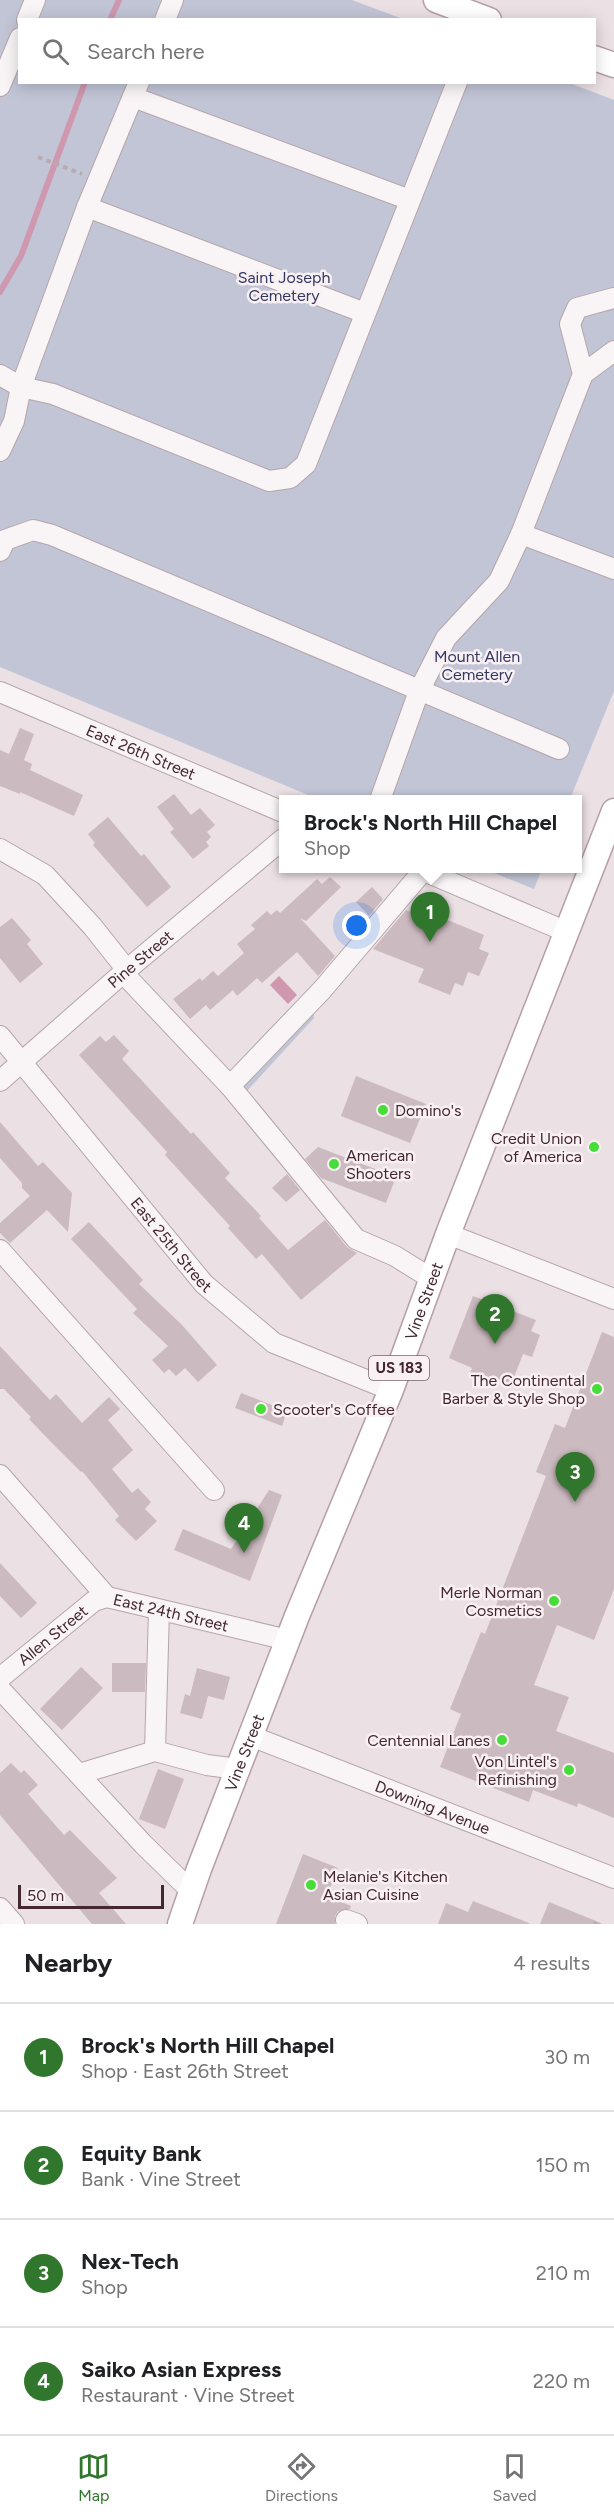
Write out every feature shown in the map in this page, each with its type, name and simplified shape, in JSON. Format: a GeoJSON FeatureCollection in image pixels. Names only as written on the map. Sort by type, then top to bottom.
{"type":"FeatureCollection","features":[{"type":"Feature","properties":{"kind":"main road"},"geometry":{"type":"LineString","coordinates":[[436,0],[482,18]]}},
{"type":"Feature","properties":{"kind":"main road"},"geometry":{"type":"LineString","coordinates":[[596,59],[614,65]]}},
{"type":"Feature","properties":{"kind":"main road","name":"Vine Street"},"geometry":{"type":"LineString","coordinates":[[180,1924],[288,1640],[391,1390],[448,1234],[614,811]]}},
{"type":"Feature","properties":{"kind":"street"},"geometry":{"type":"LineString","coordinates":[[28,18],[35,0]]}},
{"type":"Feature","properties":{"kind":"street"},"geometry":{"type":"LineString","coordinates":[[166,18],[173,0]]}},
{"type":"Feature","properties":{"kind":"street"},"geometry":{"type":"LineString","coordinates":[[0,86],[18,43]]}},
{"type":"Feature","properties":{"kind":"street"},"geometry":{"type":"LineString","coordinates":[[0,375],[21,387],[53,394],[270,481],[290,478],[306,464],[456,84]]}},
{"type":"Feature","properties":{"kind":"street"},"geometry":{"type":"LineString","coordinates":[[0,451],[14,421],[21,387],[87,207],[136,90],[410,201]]}},
{"type":"Feature","properties":{"kind":"street"},"geometry":{"type":"LineString","coordinates":[[87,207],[365,313]]}},
{"type":"Feature","properties":{"kind":"street"},"geometry":{"type":"LineString","coordinates":[[582,374],[570,324],[577,308],[614,298]]}},
{"type":"Feature","properties":{"kind":"street"},"geometry":{"type":"LineString","coordinates":[[382,795],[419,691],[446,638],[499,581],[521,534],[582,374],[614,351]]}},
{"type":"Feature","properties":{"kind":"street"},"geometry":{"type":"LineString","coordinates":[[0,550],[5,540],[33,530],[52,535],[559,749]]}},
{"type":"Feature","properties":{"kind":"street"},"geometry":{"type":"LineString","coordinates":[[521,534],[614,569]]}},
{"type":"Feature","properties":{"kind":"street","name":"East 26th Street"},"geometry":{"type":"LineString","coordinates":[[0,692],[279,810]]}},
{"type":"Feature","properties":{"kind":"street","name":"Pine Street"},"geometry":{"type":"LineString","coordinates":[[0,1081],[279,842]]}},
{"type":"Feature","properties":{"kind":"street"},"geometry":{"type":"LineString","coordinates":[[0,849],[45,875],[92,926],[125,972],[230,1086],[356,1239],[395,1256],[432,1279]]}},
{"type":"Feature","properties":{"kind":"street"},"geometry":{"type":"LineString","coordinates":[[230,1086],[322,990],[418,873]]}},
{"type":"Feature","properties":{"kind":"street"},"geometry":{"type":"LineString","coordinates":[[427,873],[567,932]]}},
{"type":"Feature","properties":{"kind":"street","name":"East 25th Street"},"geometry":{"type":"LineString","coordinates":[[0,1036],[204,1284],[274,1343],[391,1390]]}},
{"type":"Feature","properties":{"kind":"street"},"geometry":{"type":"LineString","coordinates":[[448,1234],[614,1299]]}},
{"type":"Feature","properties":{"kind":"street"},"geometry":{"type":"LineString","coordinates":[[0,1250],[214,1490]]}},
{"type":"Feature","properties":{"kind":"street","name":"East 24th Street"},"geometry":{"type":"LineString","coordinates":[[0,1475],[106,1597],[288,1640]]}},
{"type":"Feature","properties":{"kind":"street","name":"Allen Street"},"geometry":{"type":"LineString","coordinates":[[0,1678],[94,1601],[106,1597]]}},
{"type":"Feature","properties":{"kind":"street"},"geometry":{"type":"LineString","coordinates":[[154,1751],[159,1610]]}},
{"type":"Feature","properties":{"kind":"street"},"geometry":{"type":"LineString","coordinates":[[0,1689],[142,1844],[191,1891]]}},
{"type":"Feature","properties":{"kind":"street","name":"Downing Avenue"},"geometry":{"type":"LineString","coordinates":[[251,1736],[614,1878]]}},
{"type":"Feature","properties":{"kind":"street"},"geometry":{"type":"LineString","coordinates":[[79,1774],[154,1751],[207,1765],[238,1769]]}},
{"type":"Feature","properties":{"kind":"street"},"geometry":{"type":"LineString","coordinates":[[0,1908],[14,1924]]}},
{"type":"Feature","properties":{"kind":"path"},"geometry":{"type":"LineString","coordinates":[[38,157],[68,169]]}},
{"type":"Feature","properties":{"kind":"green space"},"geometry":{"type":"Polygon","coordinates":[[[0,0],[352,0],[400,18],[18,18],[18,84],[572,84],[614,100],[614,691],[572,795],[308,795],[0,667],[0,0]]]}},
{"type":"Feature","properties":{"kind":"green space"},"geometry":{"type":"Polygon","coordinates":[[[494,873],[540,873],[534,889],[494,873]]]}},
{"type":"Feature","properties":{"kind":"green space"},"geometry":{"type":"Polygon","coordinates":[[[308,1012],[314,1015],[314,1018],[245,1093],[242,1090],[244,1086],[308,1012]]]}},
{"type":"Feature","properties":{"kind":"shaded area"},"geometry":{"type":"Polygon","coordinates":[[[279,976],[297,995],[288,1004],[270,985],[279,976]]]}},
{"type":"Feature","properties":{"kind":"building"},"geometry":{"type":"Polygon","coordinates":[[[20,728],[34,734],[24,760],[32,764],[30,770],[83,795],[74,816],[20,792],[20,794],[0,786],[0,750],[9,754],[20,728]]]}},
{"type":"Feature","properties":{"kind":"building"},"geometry":{"type":"Polygon","coordinates":[[[174,794],[191,815],[200,808],[215,825],[207,832],[211,837],[206,842],[209,846],[193,859],[170,832],[174,829],[157,807],[174,794]]]}},
{"type":"Feature","properties":{"kind":"building"},"geometry":{"type":"Polygon","coordinates":[[[108,817],[141,856],[144,854],[171,887],[147,907],[93,845],[95,843],[88,834],[108,817]]]}},
{"type":"Feature","properties":{"kind":"building"},"geometry":{"type":"Polygon","coordinates":[[[330,877],[341,887],[306,921],[300,918],[335,956],[318,976],[297,952],[262,983],[257,978],[237,996],[233,990],[210,1010],[206,1005],[190,1019],[173,999],[200,978],[202,981],[213,971],[218,976],[244,953],[237,944],[255,929],[251,925],[267,911],[271,915],[277,910],[280,913],[317,879],[322,884],[330,877]]]}},
{"type":"Feature","properties":{"kind":"building"},"geometry":{"type":"Polygon","coordinates":[[[372,887],[383,899],[369,916],[356,902],[372,887]]]}},
{"type":"Feature","properties":{"kind":"building"},"geometry":{"type":"Polygon","coordinates":[[[416,907],[484,935],[479,949],[489,953],[479,976],[468,972],[463,986],[455,983],[450,995],[418,982],[424,969],[373,949],[406,910],[413,913],[416,907]]]}},
{"type":"Feature","properties":{"kind":"building"},"geometry":{"type":"Polygon","coordinates":[[[12,918],[31,940],[27,944],[43,964],[20,983],[0,958],[0,927],[12,918]]]}},
{"type":"Feature","properties":{"kind":"building"},"geometry":{"type":"Polygon","coordinates":[[[114,1035],[129,1051],[122,1059],[230,1173],[225,1178],[261,1216],[259,1218],[288,1250],[325,1220],[347,1247],[357,1253],[301,1300],[262,1254],[256,1259],[228,1228],[230,1226],[165,1155],[167,1152],[79,1055],[100,1036],[106,1042],[114,1035]]]}},
{"type":"Feature","properties":{"kind":"building","name":"Domino's"},"geometry":{"type":"Polygon","coordinates":[[[356,1076],[426,1104],[410,1143],[341,1116],[356,1076]]]}},
{"type":"Feature","properties":{"kind":"building"},"geometry":{"type":"Polygon","coordinates":[[[0,1122],[38,1166],[43,1162],[72,1193],[68,1232],[47,1210],[10,1243],[0,1233],[0,1223],[30,1196],[0,1158],[0,1122]]]}},
{"type":"Feature","properties":{"kind":"building","name":"American Shooters"},"geometry":{"type":"Polygon","coordinates":[[[318,1147],[396,1177],[386,1203],[321,1178],[305,1159],[318,1147]]]}},
{"type":"Feature","properties":{"kind":"building"},"geometry":{"type":"Polygon","coordinates":[[[287,1174],[300,1190],[286,1202],[272,1188],[287,1174]]]}},
{"type":"Feature","properties":{"kind":"building"},"geometry":{"type":"Polygon","coordinates":[[[89,1222],[143,1280],[139,1284],[182,1325],[217,1365],[198,1382],[185,1368],[176,1376],[169,1369],[164,1373],[152,1360],[168,1346],[133,1313],[137,1309],[71,1239],[89,1222]]]}},
{"type":"Feature","properties":{"kind":"building"},"geometry":{"type":"Polygon","coordinates":[[[473,1296],[536,1320],[531,1331],[540,1335],[532,1357],[523,1354],[511,1385],[490,1376],[487,1383],[469,1376],[472,1368],[449,1358],[473,1296]]]}},
{"type":"Feature","properties":{"kind":"building"},"geometry":{"type":"Polygon","coordinates":[[[602,1332],[614,1337],[614,1589],[594,1640],[557,1625],[534,1685],[569,1697],[556,1731],[614,1753],[614,1818],[578,1803],[577,1807],[533,1790],[529,1802],[440,1767],[461,1714],[450,1709],[481,1632],[485,1634],[546,1476],[536,1472],[555,1424],[565,1428],[602,1332]]]}},
{"type":"Feature","properties":{"kind":"building"},"geometry":{"type":"Polygon","coordinates":[[[0,1346],[50,1400],[56,1394],[82,1423],[109,1397],[120,1409],[108,1420],[133,1450],[112,1469],[132,1493],[138,1488],[151,1502],[145,1509],[157,1521],[136,1541],[115,1520],[119,1516],[82,1471],[48,1439],[4,1389],[0,1389],[0,1346]]]}},
{"type":"Feature","properties":{"kind":"building","name":"Scooter's Coffee"},"geometry":{"type":"Polygon","coordinates":[[[241,1393],[287,1411],[282,1426],[235,1408],[241,1393]]]}},
{"type":"Feature","properties":{"kind":"building"},"geometry":{"type":"Polygon","coordinates":[[[269,1490],[282,1495],[250,1581],[174,1550],[183,1529],[231,1549],[269,1490]]]}},
{"type":"Feature","properties":{"kind":"building"},"geometry":{"type":"Polygon","coordinates":[[[0,1563],[37,1603],[21,1618],[0,1596],[0,1563]]]}},
{"type":"Feature","properties":{"kind":"building"},"geometry":{"type":"Polygon","coordinates":[[[112,1663],[146,1663],[145,1692],[112,1692],[112,1663]]]}},
{"type":"Feature","properties":{"kind":"building"},"geometry":{"type":"Polygon","coordinates":[[[81,1667],[103,1688],[62,1730],[40,1709],[81,1667]]]}},
{"type":"Feature","properties":{"kind":"building"},"geometry":{"type":"Polygon","coordinates":[[[197,1668],[230,1677],[224,1700],[208,1696],[202,1719],[180,1713],[185,1694],[190,1696],[197,1668]]]}},
{"type":"Feature","properties":{"kind":"building"},"geometry":{"type":"Polygon","coordinates":[[[11,1763],[21,1773],[24,1770],[38,1785],[28,1794],[64,1835],[70,1830],[117,1878],[99,1893],[126,1924],[92,1924],[0,1815],[0,1773],[11,1763]]]}},
{"type":"Feature","properties":{"kind":"building"},"geometry":{"type":"Polygon","coordinates":[[[158,1769],[184,1779],[165,1829],[139,1819],[158,1769]]]}},
{"type":"Feature","properties":{"kind":"building","name":"Melanie's Kitchen Asian Cuisine"},"geometry":{"type":"Polygon","coordinates":[[[303,1854],[338,1868],[327,1896],[351,1906],[350,1909],[338,1911],[335,1924],[276,1924],[303,1854]]]}},
{"type":"Feature","properties":{"kind":"building"},"geometry":{"type":"Polygon","coordinates":[[[473,1901],[529,1924],[438,1924],[446,1903],[468,1912],[473,1901]]]}},
{"type":"Feature","properties":{"kind":"building"},"geometry":{"type":"Polygon","coordinates":[[[549,1902],[601,1923],[601,1924],[540,1924],[549,1902]]]}},
{"type":"Feature","properties":{"kind":"waterway"},"geometry":{"type":"LineString","coordinates":[[111,18],[119,0]]}},
{"type":"Feature","properties":{"kind":"waterway"},"geometry":{"type":"LineString","coordinates":[[0,292],[21,256],[84,84]]}},
{"type":"Feature","properties":{"kind":"place","name":"Brock's North Hill Chapel"},"geometry":{"type":"Point","coordinates":[430,942]}},
{"type":"Feature","properties":{"kind":"place","name":"Domino's"},"geometry":{"type":"Point","coordinates":[383,1110]}},
{"type":"Feature","properties":{"kind":"place","name":"Credit Union of America"},"geometry":{"type":"Point","coordinates":[594,1147]}},
{"type":"Feature","properties":{"kind":"place","name":"American Shooters"},"geometry":{"type":"Point","coordinates":[334,1164]}},
{"type":"Feature","properties":{"kind":"place","name":"Equity Bank"},"geometry":{"type":"Point","coordinates":[495,1344]}},
{"type":"Feature","properties":{"kind":"place","name":"The Continental Barber & Style Shop"},"geometry":{"type":"Point","coordinates":[597,1389]}},
{"type":"Feature","properties":{"kind":"place","name":"Scooter's Coffee"},"geometry":{"type":"Point","coordinates":[261,1409]}},
{"type":"Feature","properties":{"kind":"place","name":"Nex-Tech"},"geometry":{"type":"Point","coordinates":[575,1502]}},
{"type":"Feature","properties":{"kind":"place","name":"Saiko Asian Express"},"geometry":{"type":"Point","coordinates":[244,1553]}},
{"type":"Feature","properties":{"kind":"place","name":"Merle Norman Cosmetics"},"geometry":{"type":"Point","coordinates":[554,1601]}},
{"type":"Feature","properties":{"kind":"place","name":"Centennial Lanes"},"geometry":{"type":"Point","coordinates":[502,1740]}},
{"type":"Feature","properties":{"kind":"place","name":"Von Lintel's Refinishing"},"geometry":{"type":"Point","coordinates":[569,1770]}},
{"type":"Feature","properties":{"kind":"place","name":"Melanie's Kitchen Asian Cuisine"},"geometry":{"type":"Point","coordinates":[311,1885]}},
{"type":"Feature","properties":{"kind":"park label","name":"Saint Joseph Cemetery"},"geometry":{"type":"Point","coordinates":[284,286]}},
{"type":"Feature","properties":{"kind":"park label","name":"Mount Allen Cemetery"},"geometry":{"type":"Point","coordinates":[477,665]}}]}
